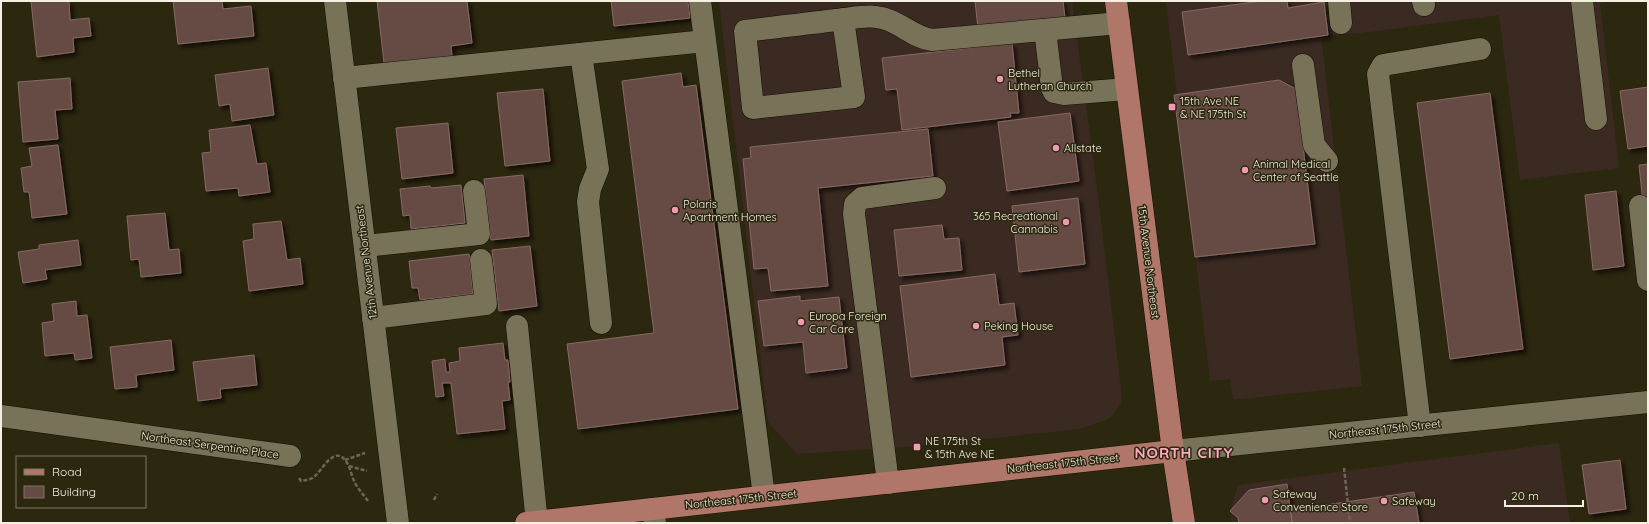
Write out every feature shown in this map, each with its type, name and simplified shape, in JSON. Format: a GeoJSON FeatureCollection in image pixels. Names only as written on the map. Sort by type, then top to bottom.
{"type":"FeatureCollection","features":[{"type":"Feature","properties":{"kind":"main road","name":"15th Avenue Northeast"},"geometry":{"type":"LineString","coordinates":[[1116,1],[1184,523]]}},
{"type":"Feature","properties":{"kind":"main road","name":"Northeast 175th Street"},"geometry":{"type":"LineString","coordinates":[[533,523],[654,516],[764,496],[1174,451]]}},
{"type":"Feature","properties":{"kind":"street","name":"12th Avenue Northeast"},"geometry":{"type":"LineString","coordinates":[[335,1],[398,523]]}},
{"type":"Feature","properties":{"kind":"street"},"geometry":{"type":"LineString","coordinates":[[700,1],[764,496]]}},
{"type":"Feature","properties":{"kind":"street"},"geometry":{"type":"LineString","coordinates":[[1339,1],[1342,23]]}},
{"type":"Feature","properties":{"kind":"street"},"geometry":{"type":"LineString","coordinates":[[1582,1],[1596,119]]}},
{"type":"Feature","properties":{"kind":"street"},"geometry":{"type":"LineString","coordinates":[[843,19],[854,97],[753,108],[745,31],[843,19],[875,16],[893,20],[922,38],[932,40],[1119,23]]}},
{"type":"Feature","properties":{"kind":"street"},"geometry":{"type":"LineString","coordinates":[[1045,30],[1052,88],[1054,92],[1064,94],[1127,89]]}},
{"type":"Feature","properties":{"kind":"street"},"geometry":{"type":"LineString","coordinates":[[344,78],[705,41]]}},
{"type":"Feature","properties":{"kind":"street"},"geometry":{"type":"LineString","coordinates":[[1420,426],[1378,74],[1383,65],[1480,49]]}},
{"type":"Feature","properties":{"kind":"street"},"geometry":{"type":"LineString","coordinates":[[581,54],[598,169],[590,190],[588,202],[601,323]]}},
{"type":"Feature","properties":{"kind":"street"},"geometry":{"type":"LineString","coordinates":[[1303,65],[1314,145],[1327,161]]}},
{"type":"Feature","properties":{"kind":"street"},"geometry":{"type":"LineString","coordinates":[[888,482],[854,214],[855,204],[862,198],[935,188]]}},
{"type":"Feature","properties":{"kind":"street"},"geometry":{"type":"LineString","coordinates":[[365,246],[479,234],[474,190]]}},
{"type":"Feature","properties":{"kind":"street"},"geometry":{"type":"LineString","coordinates":[[1640,206],[1648,280]]}},
{"type":"Feature","properties":{"kind":"street"},"geometry":{"type":"LineString","coordinates":[[373,318],[486,304],[481,260]]}},
{"type":"Feature","properties":{"kind":"street"},"geometry":{"type":"LineString","coordinates":[[517,326],[533,523]]}},
{"type":"Feature","properties":{"kind":"street","name":"Northeast 175th Street"},"geometry":{"type":"LineString","coordinates":[[1174,451],[1648,402]]}},
{"type":"Feature","properties":{"kind":"street","name":"Northeast Serpentine Place"},"geometry":{"type":"LineString","coordinates":[[1,416],[290,456]]}},
{"type":"Feature","properties":{"kind":"path","name":"Northeast Serpentine Place"},"geometry":{"type":"LineString","coordinates":[[290,456],[300,481],[309,480],[315,476],[333,457],[341,457],[348,466],[354,482],[368,501]]}},
{"type":"Feature","properties":{"kind":"path"},"geometry":{"type":"LineString","coordinates":[[1344,468],[1350,523]]}},
{"type":"Feature","properties":{"kind":"path"},"geometry":{"type":"LineString","coordinates":[[434,500],[437,494]]}},
{"type":"Feature","properties":{"kind":"shaded area"},"geometry":{"type":"Polygon","coordinates":[[[719,1],[1072,1],[1097,188],[1121,389],[1121,402],[1113,415],[1106,420],[1080,429],[906,447],[797,454],[768,422],[719,1]]]}},
{"type":"Feature","properties":{"kind":"shaded area"},"geometry":{"type":"Polygon","coordinates":[[[1166,1],[1613,1],[1600,3],[1619,168],[1520,180],[1499,15],[1362,33],[1321,36],[1362,386],[1233,400],[1230,379],[1210,381],[1166,1]]]}},
{"type":"Feature","properties":{"kind":"shaded area"},"geometry":{"type":"Polygon","coordinates":[[[1559,443],[1570,523],[1232,523],[1230,511],[1238,485],[1559,443]]]}},
{"type":"Feature","properties":{"kind":"building"},"geometry":{"type":"Polygon","coordinates":[[[31,1],[69,1],[70,20],[89,18],[91,36],[73,38],[74,52],[37,57],[31,1]]]}},
{"type":"Feature","properties":{"kind":"building"},"geometry":{"type":"Polygon","coordinates":[[[173,1],[222,1],[223,9],[251,6],[254,36],[178,44],[173,1]]]}},
{"type":"Feature","properties":{"kind":"building"},"geometry":{"type":"Polygon","coordinates":[[[377,1],[467,1],[472,43],[451,46],[452,56],[384,63],[377,1]]]}},
{"type":"Feature","properties":{"kind":"building"},"geometry":{"type":"Polygon","coordinates":[[[611,1],[688,1],[690,18],[614,26],[611,1]]]}},
{"type":"Feature","properties":{"kind":"building"},"geometry":{"type":"Polygon","coordinates":[[[975,1],[1063,1],[1065,18],[978,28],[975,1]]]}},
{"type":"Feature","properties":{"kind":"building"},"geometry":{"type":"Polygon","coordinates":[[[1261,1],[1287,1],[1288,8],[1324,2],[1328,35],[1188,55],[1182,12],[1261,1]]]}},
{"type":"Feature","properties":{"kind":"building"},"geometry":{"type":"Polygon","coordinates":[[[1012,43],[1019,113],[1010,113],[1011,117],[902,130],[897,89],[886,90],[882,58],[1012,43]]]}},
{"type":"Feature","properties":{"kind":"building"},"geometry":{"type":"Polygon","coordinates":[[[268,68],[274,115],[232,121],[230,104],[219,106],[215,75],[268,68]]]}},
{"type":"Feature","properties":{"kind":"building","name":"Polaris Apartment Homes"},"geometry":{"type":"Polygon","coordinates":[[[681,73],[683,87],[696,85],[738,409],[578,429],[567,344],[654,333],[622,81],[681,73]]]}},
{"type":"Feature","properties":{"kind":"building"},"geometry":{"type":"Polygon","coordinates":[[[70,78],[72,109],[55,110],[58,139],[23,142],[18,82],[70,78]]]}},
{"type":"Feature","properties":{"kind":"building","name":"Animal Medical Center of Seattle"},"geometry":{"type":"Polygon","coordinates":[[[1279,80],[1296,89],[1315,244],[1195,257],[1174,95],[1279,80]]]}},
{"type":"Feature","properties":{"kind":"building"},"geometry":{"type":"Polygon","coordinates":[[[1648,87],[1648,146],[1628,149],[1620,91],[1648,87]]]}},
{"type":"Feature","properties":{"kind":"building"},"geometry":{"type":"Polygon","coordinates":[[[543,89],[550,161],[505,166],[497,93],[543,89]]]}},
{"type":"Feature","properties":{"kind":"building"},"geometry":{"type":"Polygon","coordinates":[[[1490,93],[1523,349],[1450,359],[1417,103],[1490,93]]]}},
{"type":"Feature","properties":{"kind":"building"},"geometry":{"type":"Polygon","coordinates":[[[1070,113],[1079,181],[1007,191],[998,122],[1070,113]]]}},
{"type":"Feature","properties":{"kind":"building"},"geometry":{"type":"Polygon","coordinates":[[[448,123],[453,173],[402,179],[396,128],[448,123]]]}},
{"type":"Feature","properties":{"kind":"building"},"geometry":{"type":"Polygon","coordinates":[[[250,125],[257,164],[266,163],[270,192],[239,196],[238,188],[206,191],[202,153],[211,152],[209,130],[250,125]]]}},
{"type":"Feature","properties":{"kind":"building"},"geometry":{"type":"Polygon","coordinates":[[[928,129],[933,176],[818,188],[828,286],[771,291],[768,268],[754,269],[743,159],[751,158],[750,147],[928,129]]]}},
{"type":"Feature","properties":{"kind":"building"},"geometry":{"type":"Polygon","coordinates":[[[58,145],[67,214],[32,218],[29,192],[24,192],[21,168],[32,166],[29,148],[58,145]]]}},
{"type":"Feature","properties":{"kind":"building"},"geometry":{"type":"Polygon","coordinates":[[[1648,164],[1648,250],[1639,165],[1648,164]]]}},
{"type":"Feature","properties":{"kind":"building"},"geometry":{"type":"Polygon","coordinates":[[[523,175],[529,236],[491,240],[484,179],[523,175]]]}},
{"type":"Feature","properties":{"kind":"building"},"geometry":{"type":"Polygon","coordinates":[[[461,185],[465,223],[411,229],[410,215],[403,216],[400,189],[461,185]]]}},
{"type":"Feature","properties":{"kind":"building"},"geometry":{"type":"Polygon","coordinates":[[[1616,191],[1624,266],[1593,270],[1585,195],[1616,191]]]}},
{"type":"Feature","properties":{"kind":"building"},"geometry":{"type":"Polygon","coordinates":[[[1078,198],[1085,264],[1019,272],[1012,206],[1078,198]]]}},
{"type":"Feature","properties":{"kind":"building"},"geometry":{"type":"Polygon","coordinates":[[[165,213],[169,250],[179,249],[181,273],[141,277],[139,259],[131,260],[127,216],[165,213]]]}},
{"type":"Feature","properties":{"kind":"building"},"geometry":{"type":"Polygon","coordinates":[[[281,221],[287,260],[300,258],[303,284],[249,291],[243,241],[254,239],[253,224],[281,221]]]}},
{"type":"Feature","properties":{"kind":"building"},"geometry":{"type":"Polygon","coordinates":[[[942,225],[944,239],[959,238],[962,270],[899,276],[894,230],[942,225]]]}},
{"type":"Feature","properties":{"kind":"building"},"geometry":{"type":"Polygon","coordinates":[[[78,240],[81,265],[45,270],[47,279],[23,283],[18,252],[39,249],[39,245],[78,240]]]}},
{"type":"Feature","properties":{"kind":"building"},"geometry":{"type":"Polygon","coordinates":[[[530,246],[537,306],[499,311],[492,250],[530,246]]]}},
{"type":"Feature","properties":{"kind":"building"},"geometry":{"type":"Polygon","coordinates":[[[469,254],[473,294],[420,300],[418,288],[412,288],[409,261],[469,254]]]}},
{"type":"Feature","properties":{"kind":"building"},"geometry":{"type":"Polygon","coordinates":[[[995,274],[999,305],[1014,303],[1018,335],[1002,337],[1005,365],[911,377],[900,286],[995,274]]]}},
{"type":"Feature","properties":{"kind":"building","name":"Europa Foreign Car Care"},"geometry":{"type":"Polygon","coordinates":[[[800,296],[800,301],[839,297],[847,368],[806,373],[803,342],[764,346],[758,301],[800,296]]]}},
{"type":"Feature","properties":{"kind":"building"},"geometry":{"type":"Polygon","coordinates":[[[76,301],[77,316],[87,315],[92,358],[75,360],[74,353],[45,356],[42,323],[54,321],[52,304],[76,301]]]}},
{"type":"Feature","properties":{"kind":"building"},"geometry":{"type":"Polygon","coordinates":[[[171,340],[174,370],[136,375],[137,387],[115,389],[110,347],[171,340]]]}},
{"type":"Feature","properties":{"kind":"building"},"geometry":{"type":"Polygon","coordinates":[[[503,343],[505,360],[508,360],[510,382],[508,382],[510,400],[502,401],[505,429],[457,434],[451,383],[442,383],[444,396],[436,397],[432,361],[445,359],[446,372],[450,372],[449,363],[460,361],[459,348],[503,343]]]}},
{"type":"Feature","properties":{"kind":"building"},"geometry":{"type":"Polygon","coordinates":[[[254,355],[257,385],[220,389],[221,398],[198,401],[193,362],[254,355]]]}},
{"type":"Feature","properties":{"kind":"building"},"geometry":{"type":"Polygon","coordinates":[[[1620,460],[1626,509],[1589,514],[1582,465],[1620,460]]]}},
{"type":"Feature","properties":{"kind":"building","name":"Safeway Convenience Store"},"geometry":{"type":"Polygon","coordinates":[[[1287,484],[1292,523],[1239,523],[1238,518],[1230,511],[1249,490],[1287,484]]]}},
{"type":"Feature","properties":{"kind":"building","name":"Safeway"},"geometry":{"type":"Polygon","coordinates":[[[1414,492],[1419,523],[1292,523],[1291,510],[1414,492]]]}},
{"type":"Feature","properties":{"kind":"place","name":"Bethel Lutheran Church"},"geometry":{"type":"Point","coordinates":[1000,79]}},
{"type":"Feature","properties":{"kind":"place","name":"15th Ave NE & NE 175th St"},"geometry":{"type":"Point","coordinates":[1172,107]}},
{"type":"Feature","properties":{"kind":"place","name":"Allstate"},"geometry":{"type":"Point","coordinates":[1056,148]}},
{"type":"Feature","properties":{"kind":"place","name":"Animal Medical Center of Seattle"},"geometry":{"type":"Point","coordinates":[1245,170]}},
{"type":"Feature","properties":{"kind":"place","name":"Polaris Apartment Homes"},"geometry":{"type":"Point","coordinates":[675,210]}},
{"type":"Feature","properties":{"kind":"place","name":"365 Recreational Cannabis"},"geometry":{"type":"Point","coordinates":[1066,222]}},
{"type":"Feature","properties":{"kind":"place","name":"Europa Foreign Car Care"},"geometry":{"type":"Point","coordinates":[801,322]}},
{"type":"Feature","properties":{"kind":"place","name":"Peking House"},"geometry":{"type":"Point","coordinates":[976,326]}},
{"type":"Feature","properties":{"kind":"place","name":"NE 175th St & 15th Ave NE"},"geometry":{"type":"Point","coordinates":[917,447]}},
{"type":"Feature","properties":{"kind":"place","name":"Safeway Convenience Store"},"geometry":{"type":"Point","coordinates":[1265,500]}},
{"type":"Feature","properties":{"kind":"place","name":"Safeway"},"geometry":{"type":"Point","coordinates":[1384,501]}},
{"type":"Feature","properties":{"kind":"district","name":"NORTH CITY"},"geometry":{"type":"Point","coordinates":[1184,452]}}]}
